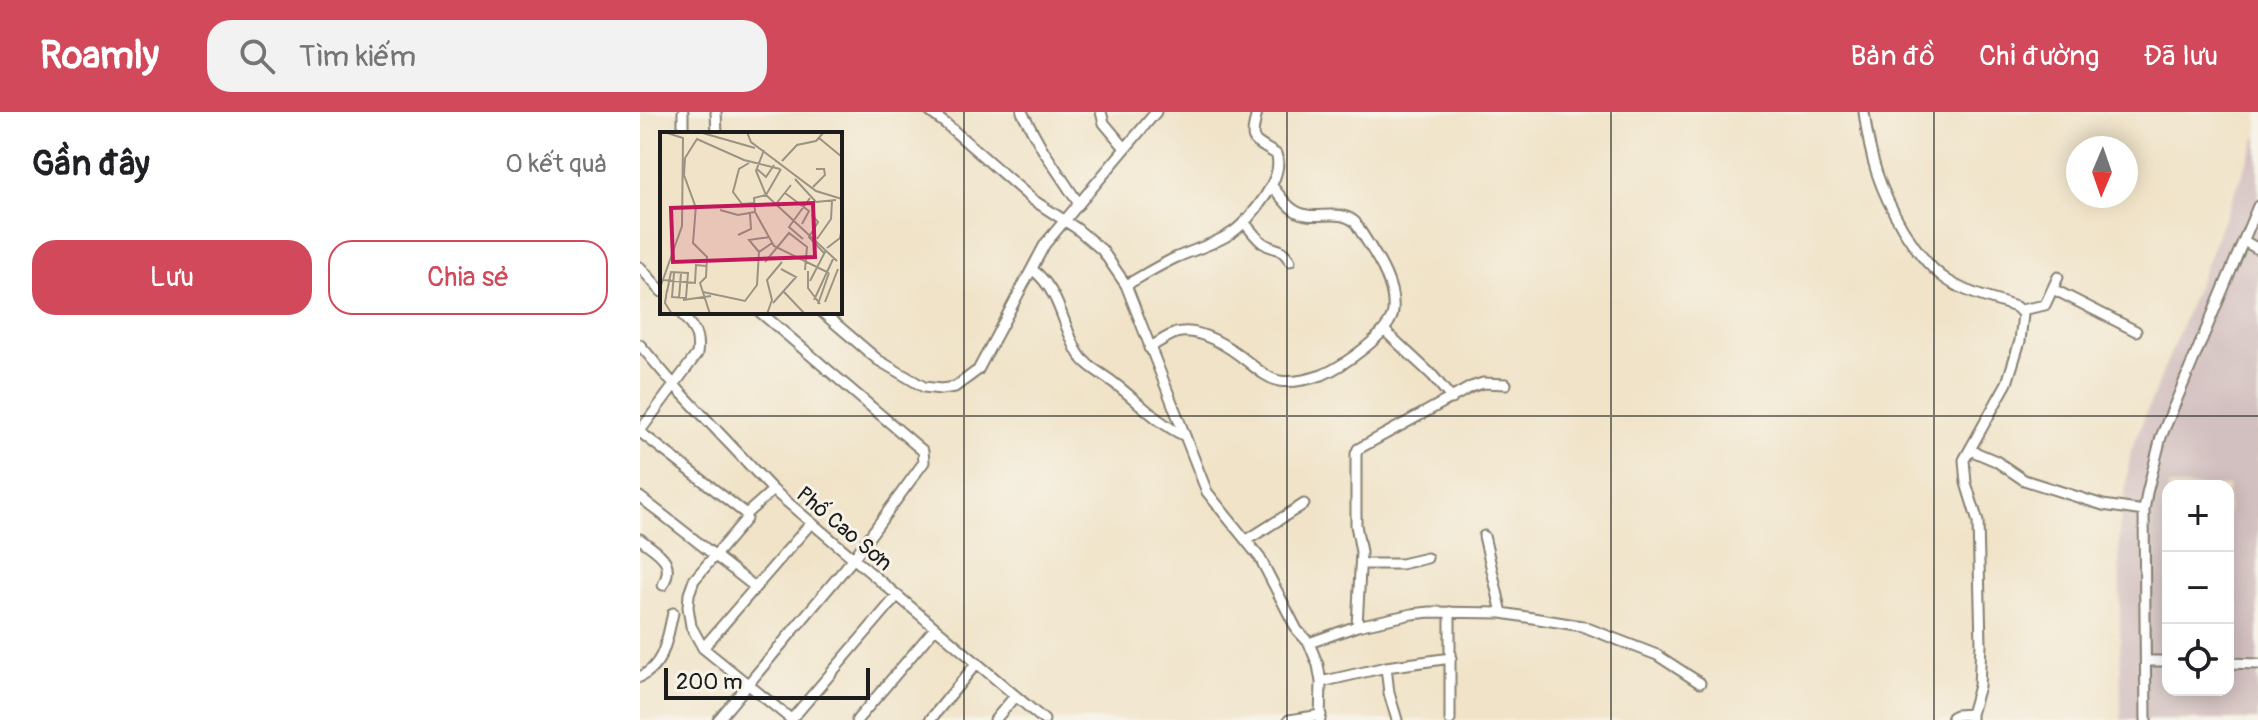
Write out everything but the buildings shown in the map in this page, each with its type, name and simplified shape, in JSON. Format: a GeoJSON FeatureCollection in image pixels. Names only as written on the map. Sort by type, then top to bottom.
{"type":"FeatureCollection","features":[{"type":"Feature","properties":{"kind":"street"},"geometry":{"type":"LineString","coordinates":[[716,112],[717,132]]}},
{"type":"Feature","properties":{"kind":"street"},"geometry":{"type":"LineString","coordinates":[[930,112],[1033,200],[1076,228],[1102,250],[1126,285],[1207,492],[1271,575],[1297,630],[1309,643],[1318,665],[1320,718],[1289,720]]}},
{"type":"Feature","properties":{"kind":"street"},"geometry":{"type":"LineString","coordinates":[[1022,112],[1079,204]]}},
{"type":"Feature","properties":{"kind":"street"},"geometry":{"type":"LineString","coordinates":[[1101,112],[1104,123],[1125,148]]}},
{"type":"Feature","properties":{"kind":"street"},"geometry":{"type":"LineString","coordinates":[[824,314],[878,360],[924,387],[955,387],[978,370],[1045,244],[1156,112]]}},
{"type":"Feature","properties":{"kind":"street"},"geometry":{"type":"LineString","coordinates":[[1126,285],[1173,259],[1232,233],[1272,186],[1278,158],[1254,142],[1251,136],[1257,112]]}},
{"type":"Feature","properties":{"kind":"street"},"geometry":{"type":"LineString","coordinates":[[1864,112],[1869,146],[1885,198],[1915,248],[1937,273],[1958,286],[2021,310],[2045,305],[2058,277]]}},
{"type":"Feature","properties":{"kind":"street"},"geometry":{"type":"LineString","coordinates":[[1149,348],[1175,334],[1188,331],[1201,334],[1240,355],[1265,376],[1280,381],[1298,380],[1322,375],[1338,367],[1385,331],[1393,312],[1390,288],[1355,222],[1341,215],[1312,216],[1295,212],[1272,186]]}},
{"type":"Feature","properties":{"kind":"street"},"geometry":{"type":"LineString","coordinates":[[2146,720],[2144,511],[2147,493],[2161,437],[2258,206]]}},
{"type":"Feature","properties":{"kind":"street"},"geometry":{"type":"LineString","coordinates":[[1244,222],[1260,241],[1279,248],[1290,261]]}},
{"type":"Feature","properties":{"kind":"street"},"geometry":{"type":"LineString","coordinates":[[2244,241],[2258,249]]}},
{"type":"Feature","properties":{"kind":"street"},"geometry":{"type":"LineString","coordinates":[[640,267],[660,290]]}},
{"type":"Feature","properties":{"kind":"street"},"geometry":{"type":"LineString","coordinates":[[1033,270],[1057,300],[1083,360],[1160,422],[1183,435]]}},
{"type":"Feature","properties":{"kind":"street"},"geometry":{"type":"LineString","coordinates":[[2053,289],[2136,331]]}},
{"type":"Feature","properties":{"kind":"street"},"geometry":{"type":"LineString","coordinates":[[1952,720],[1956,715],[1971,717],[1979,686],[1981,644],[1978,522],[1964,460],[2007,383],[2020,341],[2021,310]]}},
{"type":"Feature","properties":{"kind":"street"},"geometry":{"type":"LineString","coordinates":[[683,314],[697,334],[697,354],[640,432],[746,514]]}},
{"type":"Feature","properties":{"kind":"street"},"geometry":{"type":"LineString","coordinates":[[718,720],[853,559],[924,462],[923,451],[762,314]]}},
{"type":"Feature","properties":{"kind":"street"},"geometry":{"type":"LineString","coordinates":[[1385,331],[1433,376],[1452,399]]}},
{"type":"Feature","properties":{"kind":"street","name":"Phố Cao Sơn"},"geometry":{"type":"LineString","coordinates":[[640,345],[773,490],[1044,720]]}},
{"type":"Feature","properties":{"kind":"street"},"geometry":{"type":"LineString","coordinates":[[1357,626],[1361,564],[1356,525],[1358,449],[1471,387],[1483,383],[1506,384]]}},
{"type":"Feature","properties":{"kind":"street"},"geometry":{"type":"LineString","coordinates":[[1970,450],[1996,461],[2024,480],[2103,505],[2144,511]]}},
{"type":"Feature","properties":{"kind":"street"},"geometry":{"type":"LineString","coordinates":[[773,490],[746,514],[746,519],[694,580],[688,607],[691,626],[703,648],[792,720],[897,596]]}},
{"type":"Feature","properties":{"kind":"street"},"geometry":{"type":"LineString","coordinates":[[640,497],[755,587]]}},
{"type":"Feature","properties":{"kind":"street"},"geometry":{"type":"LineString","coordinates":[[1247,540],[1304,504]]}},
{"type":"Feature","properties":{"kind":"street"},"geometry":{"type":"LineString","coordinates":[[703,648],[811,523]]}},
{"type":"Feature","properties":{"kind":"street"},"geometry":{"type":"LineString","coordinates":[[1484,536],[1502,613]]}},
{"type":"Feature","properties":{"kind":"street"},"geometry":{"type":"LineString","coordinates":[[640,539],[668,565],[663,585]]}},
{"type":"Feature","properties":{"kind":"street"},"geometry":{"type":"LineString","coordinates":[[1361,564],[1401,564],[1427,558]]}},
{"type":"Feature","properties":{"kind":"street"},"geometry":{"type":"LineString","coordinates":[[1450,612],[1450,720]]}},
{"type":"Feature","properties":{"kind":"street"},"geometry":{"type":"LineString","coordinates":[[640,677],[648,673],[662,656],[673,613]]}},
{"type":"Feature","properties":{"kind":"street"},"geometry":{"type":"LineString","coordinates":[[1309,643],[1357,626],[1412,614],[1502,613],[1582,626],[1657,655],[1700,683]]}},
{"type":"Feature","properties":{"kind":"street"},"geometry":{"type":"LineString","coordinates":[[857,720],[935,628]]}},
{"type":"Feature","properties":{"kind":"street"},"geometry":{"type":"LineString","coordinates":[[1321,682],[1386,667],[1451,658]]}},
{"type":"Feature","properties":{"kind":"street"},"geometry":{"type":"LineString","coordinates":[[2147,661],[2162,661]]}},
{"type":"Feature","properties":{"kind":"street"},"geometry":{"type":"LineString","coordinates":[[2234,663],[2258,664]]}},
{"type":"Feature","properties":{"kind":"street"},"geometry":{"type":"LineString","coordinates":[[930,720],[976,664]]}},
{"type":"Feature","properties":{"kind":"street"},"geometry":{"type":"LineString","coordinates":[[1386,667],[1397,720]]}},
{"type":"Feature","properties":{"kind":"street"},"geometry":{"type":"LineString","coordinates":[[995,720],[1015,696]]}},
{"type":"Feature","properties":{"kind":"shaded area"},"geometry":{"type":"Polygon","coordinates":[[[2258,135],[2258,720],[2121,720],[2119,532],[2131,451],[2258,135]]]}}]}
